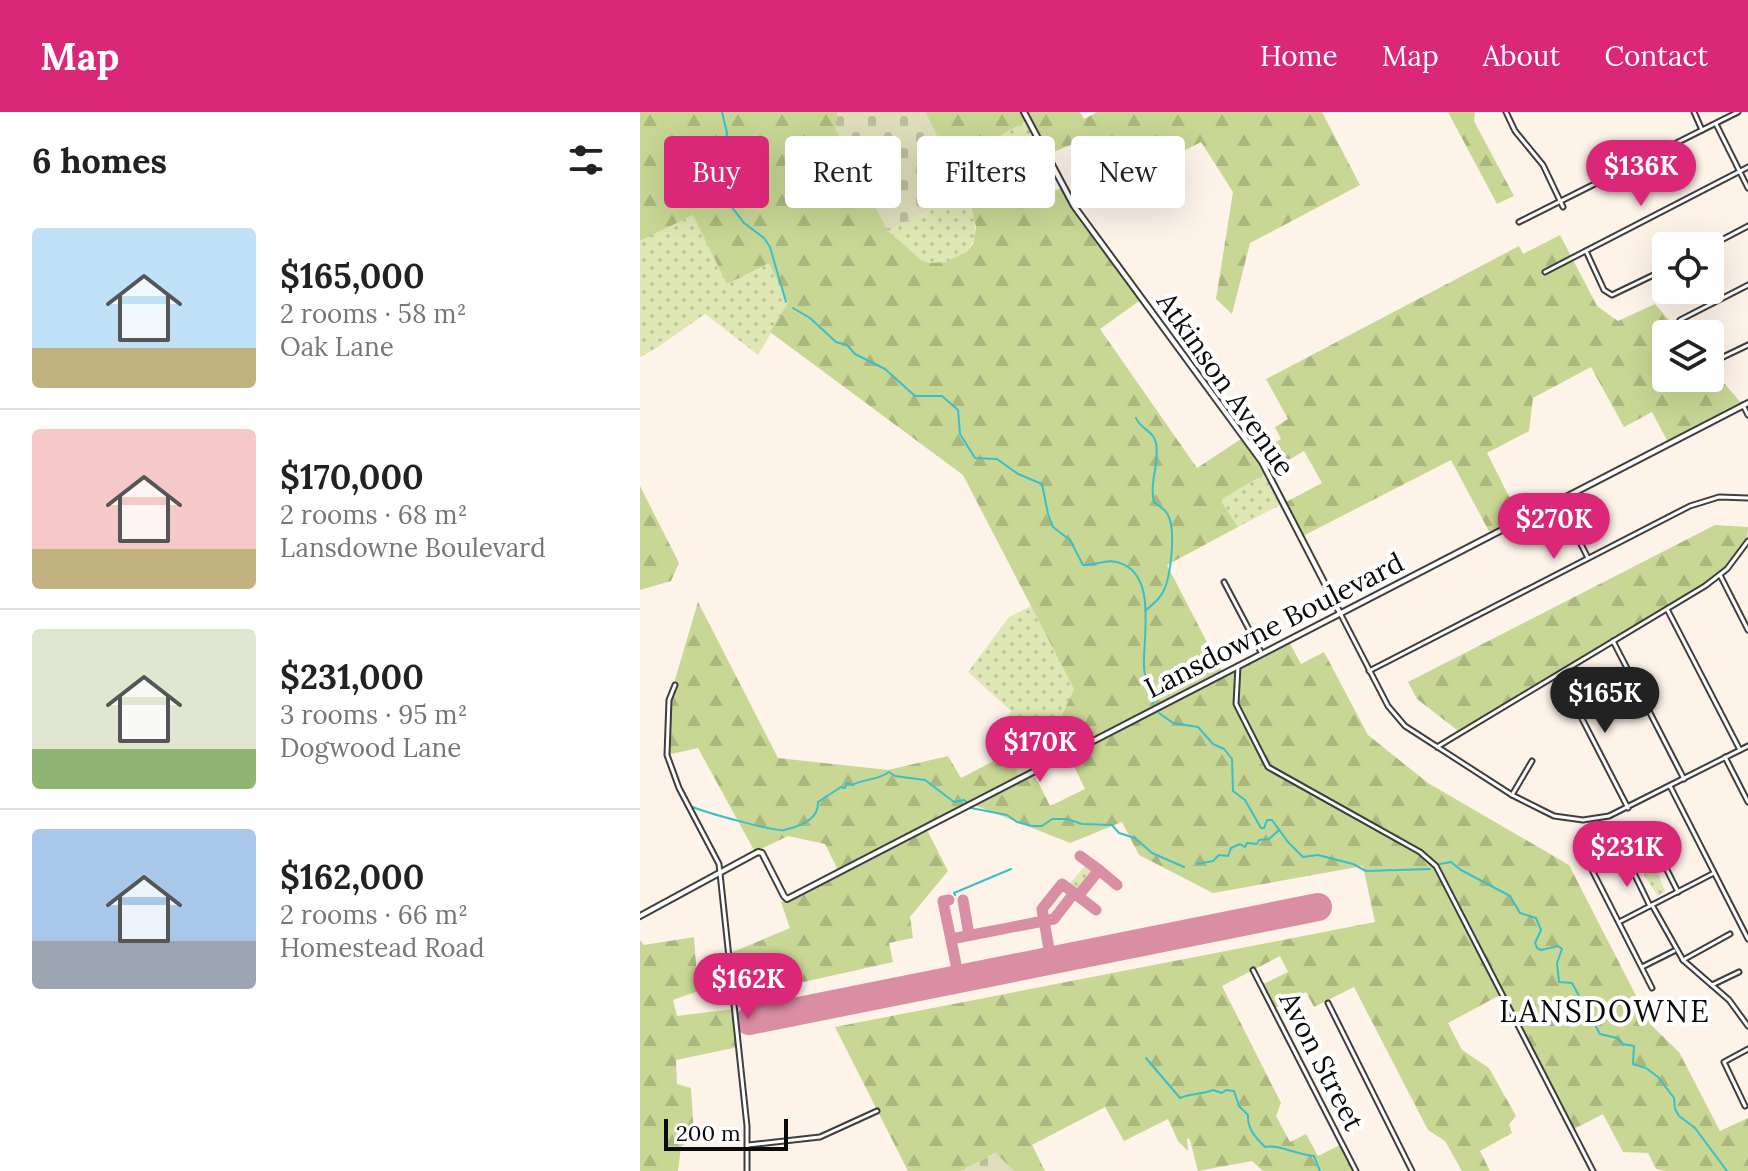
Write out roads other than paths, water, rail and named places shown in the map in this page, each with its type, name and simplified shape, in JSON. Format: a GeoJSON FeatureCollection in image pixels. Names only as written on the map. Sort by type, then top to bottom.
{"type":"FeatureCollection","features":[{"type":"Feature","properties":{"kind":"street","name":"Atkinson Avenue"},"geometry":{"type":"LineString","coordinates":[[1024,112],[1074,206],[1262,462],[1369,671],[1398,720],[1435,748],[1512,795],[1545,813],[1572,820],[1601,818],[1628,808],[1748,746]]}},
{"type":"Feature","properties":{"kind":"street"},"geometry":{"type":"LineString","coordinates":[[1506,112],[1515,131],[1543,165],[1563,207]]}},
{"type":"Feature","properties":{"kind":"street"},"geometry":{"type":"LineString","coordinates":[[1694,112],[1702,130]]}},
{"type":"Feature","properties":{"kind":"street"},"geometry":{"type":"LineString","coordinates":[[1519,222],[1738,112]]}},
{"type":"Feature","properties":{"kind":"street"},"geometry":{"type":"LineString","coordinates":[[1716,123],[1748,188]]}},
{"type":"Feature","properties":{"kind":"street"},"geometry":{"type":"LineString","coordinates":[[1545,272],[1748,167]]}},
{"type":"Feature","properties":{"kind":"street"},"geometry":{"type":"LineString","coordinates":[[1724,239],[1748,226]]}},
{"type":"Feature","properties":{"kind":"street"},"geometry":{"type":"LineString","coordinates":[[1586,251],[1610,295],[1652,276]]}},
{"type":"Feature","properties":{"kind":"street"},"geometry":{"type":"LineString","coordinates":[[1680,320],[1748,285]]}},
{"type":"Feature","properties":{"kind":"street"},"geometry":{"type":"LineString","coordinates":[[1724,357],[1748,345]]}},
{"type":"Feature","properties":{"kind":"street","name":"Lansdowne Boulevard"},"geometry":{"type":"LineString","coordinates":[[719,872],[755,852],[762,853],[784,896],[788,898],[1746,404]]}},
{"type":"Feature","properties":{"kind":"street"},"geometry":{"type":"LineString","coordinates":[[1746,404],[1748,415]]}},
{"type":"Feature","properties":{"kind":"street"},"geometry":{"type":"LineString","coordinates":[[1369,671],[1700,502],[1719,497],[1748,498]]}},
{"type":"Feature","properties":{"kind":"street"},"geometry":{"type":"LineString","coordinates":[[1559,500],[1588,558]]}},
{"type":"Feature","properties":{"kind":"street"},"geometry":{"type":"LineString","coordinates":[[1435,748],[1720,575],[1748,541]]}},
{"type":"Feature","properties":{"kind":"street"},"geometry":{"type":"LineString","coordinates":[[1720,575],[1748,630]]}},
{"type":"Feature","properties":{"kind":"street"},"geometry":{"type":"LineString","coordinates":[[1224,582],[1262,654]]}},
{"type":"Feature","properties":{"kind":"street"},"geometry":{"type":"LineString","coordinates":[[1667,609],[1740,750]]}},
{"type":"Feature","properties":{"kind":"street"},"geometry":{"type":"LineString","coordinates":[[1613,641],[1684,779]]}},
{"type":"Feature","properties":{"kind":"street"},"geometry":{"type":"LineString","coordinates":[[1238,666],[1236,704],[1268,767],[1420,852],[1436,866],[1593,1171]]}},
{"type":"Feature","properties":{"kind":"street"},"geometry":{"type":"LineString","coordinates":[[1559,674],[1628,808]]}},
{"type":"Feature","properties":{"kind":"street"},"geometry":{"type":"LineString","coordinates":[[675,685],[669,700],[667,755],[672,773],[719,864],[748,1145],[747,1171]]}},
{"type":"Feature","properties":{"kind":"street"},"geometry":{"type":"LineString","coordinates":[[1725,757],[1748,802]]}},
{"type":"Feature","properties":{"kind":"street"},"geometry":{"type":"LineString","coordinates":[[1512,795],[1532,761]]}},
{"type":"Feature","properties":{"kind":"street"},"geometry":{"type":"LineString","coordinates":[[1670,786],[1748,939]]}},
{"type":"Feature","properties":{"kind":"street"},"geometry":{"type":"LineString","coordinates":[[1662,860],[1678,892]]}},
{"type":"Feature","properties":{"kind":"street"},"geometry":{"type":"LineString","coordinates":[[1628,861],[1683,960],[1729,1000],[1748,1026]]}},
{"type":"Feature","properties":{"kind":"street"},"geometry":{"type":"LineString","coordinates":[[1591,868],[1652,988]]}},
{"type":"Feature","properties":{"kind":"street"},"geometry":{"type":"LineString","coordinates":[[640,916],[719,872]]}},
{"type":"Feature","properties":{"kind":"street"},"geometry":{"type":"LineString","coordinates":[[1619,922],[1714,873]]}},
{"type":"Feature","properties":{"kind":"street"},"geometry":{"type":"LineString","coordinates":[[1683,960],[1730,934]]}},
{"type":"Feature","properties":{"kind":"street"},"geometry":{"type":"LineString","coordinates":[[1642,967],[1676,950]]}},
{"type":"Feature","properties":{"kind":"street","name":"Avon Street"},"geometry":{"type":"LineString","coordinates":[[1253,970],[1356,1171]]}},
{"type":"Feature","properties":{"kind":"street"},"geometry":{"type":"LineString","coordinates":[[1712,985],[1739,972]]}},
{"type":"Feature","properties":{"kind":"street"},"geometry":{"type":"LineString","coordinates":[[1328,1003],[1412,1171]]}},
{"type":"Feature","properties":{"kind":"street"},"geometry":{"type":"LineString","coordinates":[[1745,1106],[1724,1062],[1748,1049]]}},
{"type":"Feature","properties":{"kind":"street"},"geometry":{"type":"LineString","coordinates":[[748,1145],[820,1137],[877,1111]]}},
{"type":"Feature","properties":{"kind":"waterway"},"geometry":{"type":"LineString","coordinates":[[722,112],[727,133],[725,147],[708,175],[707,184],[728,202],[744,223],[764,238],[770,247],[786,302]]}},
{"type":"Feature","properties":{"kind":"waterway"},"geometry":{"type":"LineString","coordinates":[[793,308],[810,318],[836,342],[847,345],[855,354],[885,369],[915,396],[942,396],[958,410],[960,434],[975,458],[997,459],[1018,474],[1042,484],[1053,527],[1070,540],[1083,565],[1115,562],[1132,570],[1144,593],[1144,671],[1153,703]]}},
{"type":"Feature","properties":{"kind":"waterway"},"geometry":{"type":"LineString","coordinates":[[1136,418],[1155,439],[1154,502],[1167,513],[1172,531],[1172,554],[1166,585],[1159,598],[1145,611]]}},
{"type":"Feature","properties":{"kind":"waterway"},"geometry":{"type":"LineString","coordinates":[[1159,713],[1173,723],[1198,727],[1213,744],[1224,749],[1232,759],[1233,791],[1245,800],[1261,828],[1267,820],[1272,820],[1303,857],[1318,855],[1353,864],[1366,871],[1430,869]]}},
{"type":"Feature","properties":{"kind":"waterway"},"geometry":{"type":"LineString","coordinates":[[693,807],[754,825],[784,830],[807,822],[815,814],[818,802],[841,787],[845,788],[847,783],[852,785],[889,772],[895,776],[925,780],[954,802],[964,800],[968,803]]}},
{"type":"Feature","properties":{"kind":"waterway"},"geometry":{"type":"LineString","coordinates":[[971,808],[1007,815],[1032,826],[1042,826],[1052,819],[1112,825],[1119,833],[1135,838],[1152,853],[1184,867]]}},
{"type":"Feature","properties":{"kind":"waterway"},"geometry":{"type":"LineString","coordinates":[[1197,864],[1213,861],[1219,855],[1228,856],[1231,848],[1240,844],[1245,847],[1247,843],[1257,844],[1279,830]]}},
{"type":"Feature","properties":{"kind":"waterway"},"geometry":{"type":"LineString","coordinates":[[1440,864],[1451,862],[1510,896],[1520,913],[1536,918],[1541,930],[1535,943],[1537,948],[1558,946],[1562,949],[1557,963],[1559,982],[1572,983],[1600,1034],[1634,1046],[1633,1064],[1646,1068],[1658,1077],[1674,1098],[1679,1116],[1695,1128],[1727,1171]]}},
{"type":"Feature","properties":{"kind":"waterway"},"geometry":{"type":"LineString","coordinates":[[955,895],[1011,869]]}},
{"type":"Feature","properties":{"kind":"waterway"},"geometry":{"type":"LineString","coordinates":[[1146,1058],[1180,1098],[1213,1090],[1222,1093],[1234,1091],[1239,1106],[1248,1115],[1253,1133],[1265,1147],[1314,1156],[1320,1171]]}},
{"type":"Feature","properties":{"kind":"district","name":"LANSDOWNE"},"geometry":{"type":"Point","coordinates":[1605,1012]}}]}
